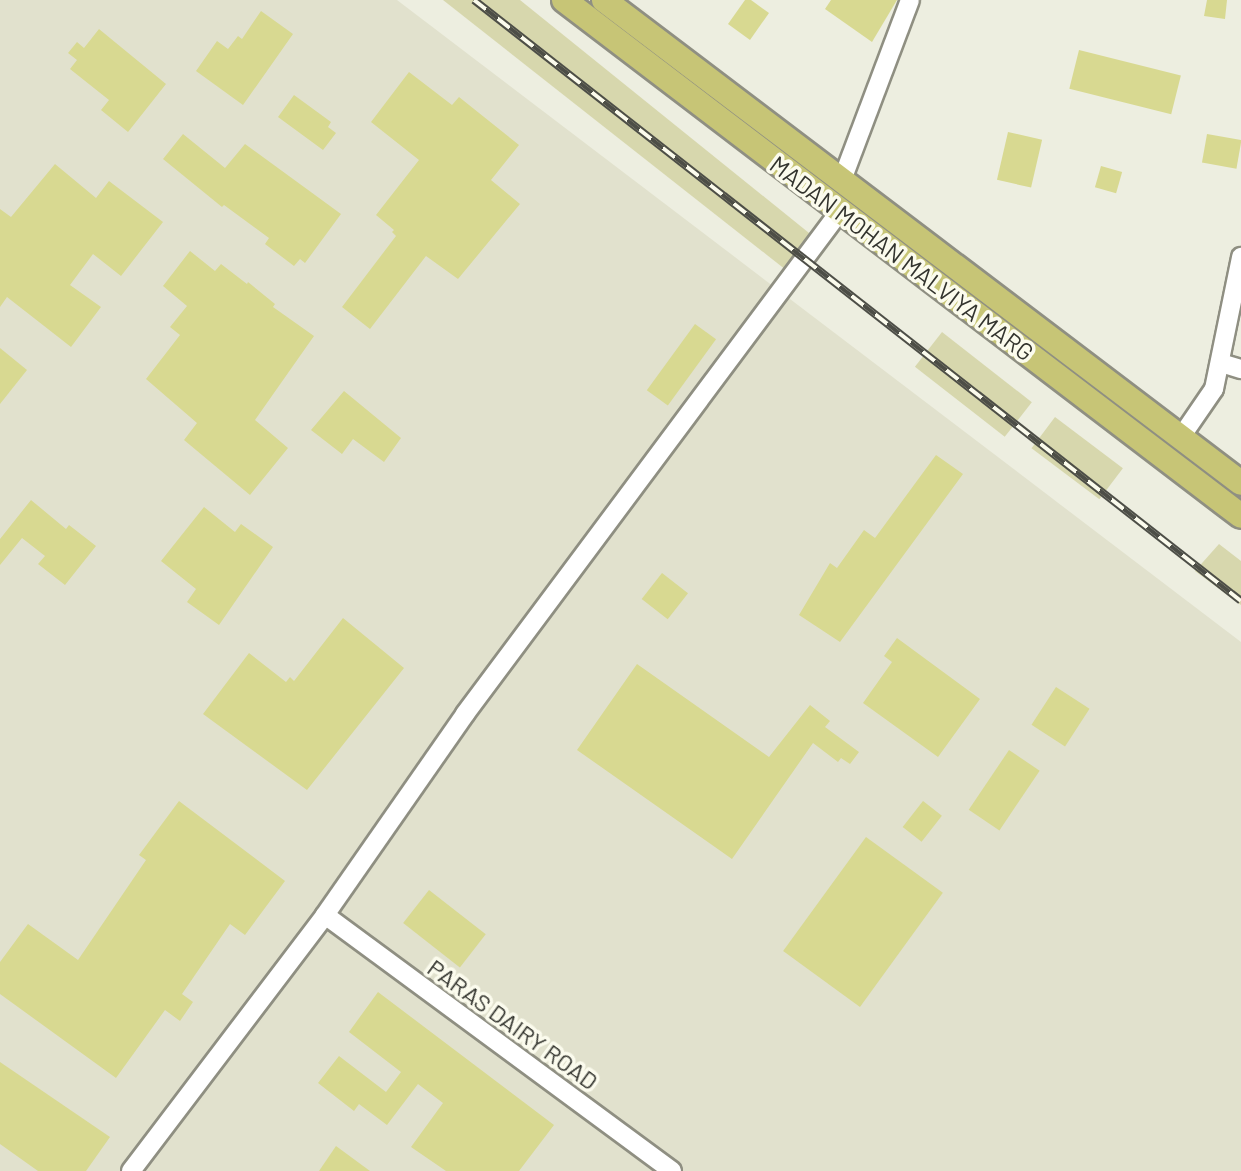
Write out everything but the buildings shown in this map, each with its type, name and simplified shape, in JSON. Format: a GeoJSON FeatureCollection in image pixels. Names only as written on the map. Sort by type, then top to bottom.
{"type":"FeatureCollection","features":[{"type":"Feature","properties":{"kind":"main road","name":"MADAN MOHAN MALVIYA MARG"},"geometry":{"type":"LineString","coordinates":[[564,0],[1241,516]]}},
{"type":"Feature","properties":{"kind":"main road","name":"MADAN MOHAN MALVIYA MARG"},"geometry":{"type":"LineString","coordinates":[[604,0],[1241,483]]}},
{"type":"Feature","properties":{"kind":"street"},"geometry":{"type":"LineString","coordinates":[[842,180],[910,0]]}},
{"type":"Feature","properties":{"kind":"street"},"geometry":{"type":"LineString","coordinates":[[131,1171],[325,915],[465,714],[840,211]]}},
{"type":"Feature","properties":{"kind":"street"},"geometry":{"type":"LineString","coordinates":[[1181,437],[1214,389],[1239,283],[1241,257]]}},
{"type":"Feature","properties":{"kind":"street"},"geometry":{"type":"LineString","coordinates":[[1221,363],[1241,369]]}},
{"type":"Feature","properties":{"kind":"street","name":"PARAS DAIRY ROAD"},"geometry":{"type":"LineString","coordinates":[[325,915],[672,1171]]}},
{"type":"Feature","properties":{"kind":"shaded area"},"geometry":{"type":"Polygon","coordinates":[[[0,0],[397,0],[1241,642],[1241,1171],[0,1171],[0,0]]]}},
{"type":"Feature","properties":{"kind":"green space"},"geometry":{"type":"Polygon","coordinates":[[[443,0],[520,0],[814,237],[786,270],[443,0]]]}},
{"type":"Feature","properties":{"kind":"green space"},"geometry":{"type":"Polygon","coordinates":[[[942,332],[1032,402],[1005,437],[915,367],[942,332]]]}},
{"type":"Feature","properties":{"kind":"green space"},"geometry":{"type":"Polygon","coordinates":[[[1055,417],[1123,468],[1099,499],[1032,448],[1055,417]]]}},
{"type":"Feature","properties":{"kind":"green space"},"geometry":{"type":"Polygon","coordinates":[[[1219,544],[1241,561],[1241,605],[1195,571],[1219,544]]]}},
{"type":"Feature","properties":{"kind":"railway"},"geometry":{"type":"LineString","coordinates":[[474,0],[1241,601]]}}]}
